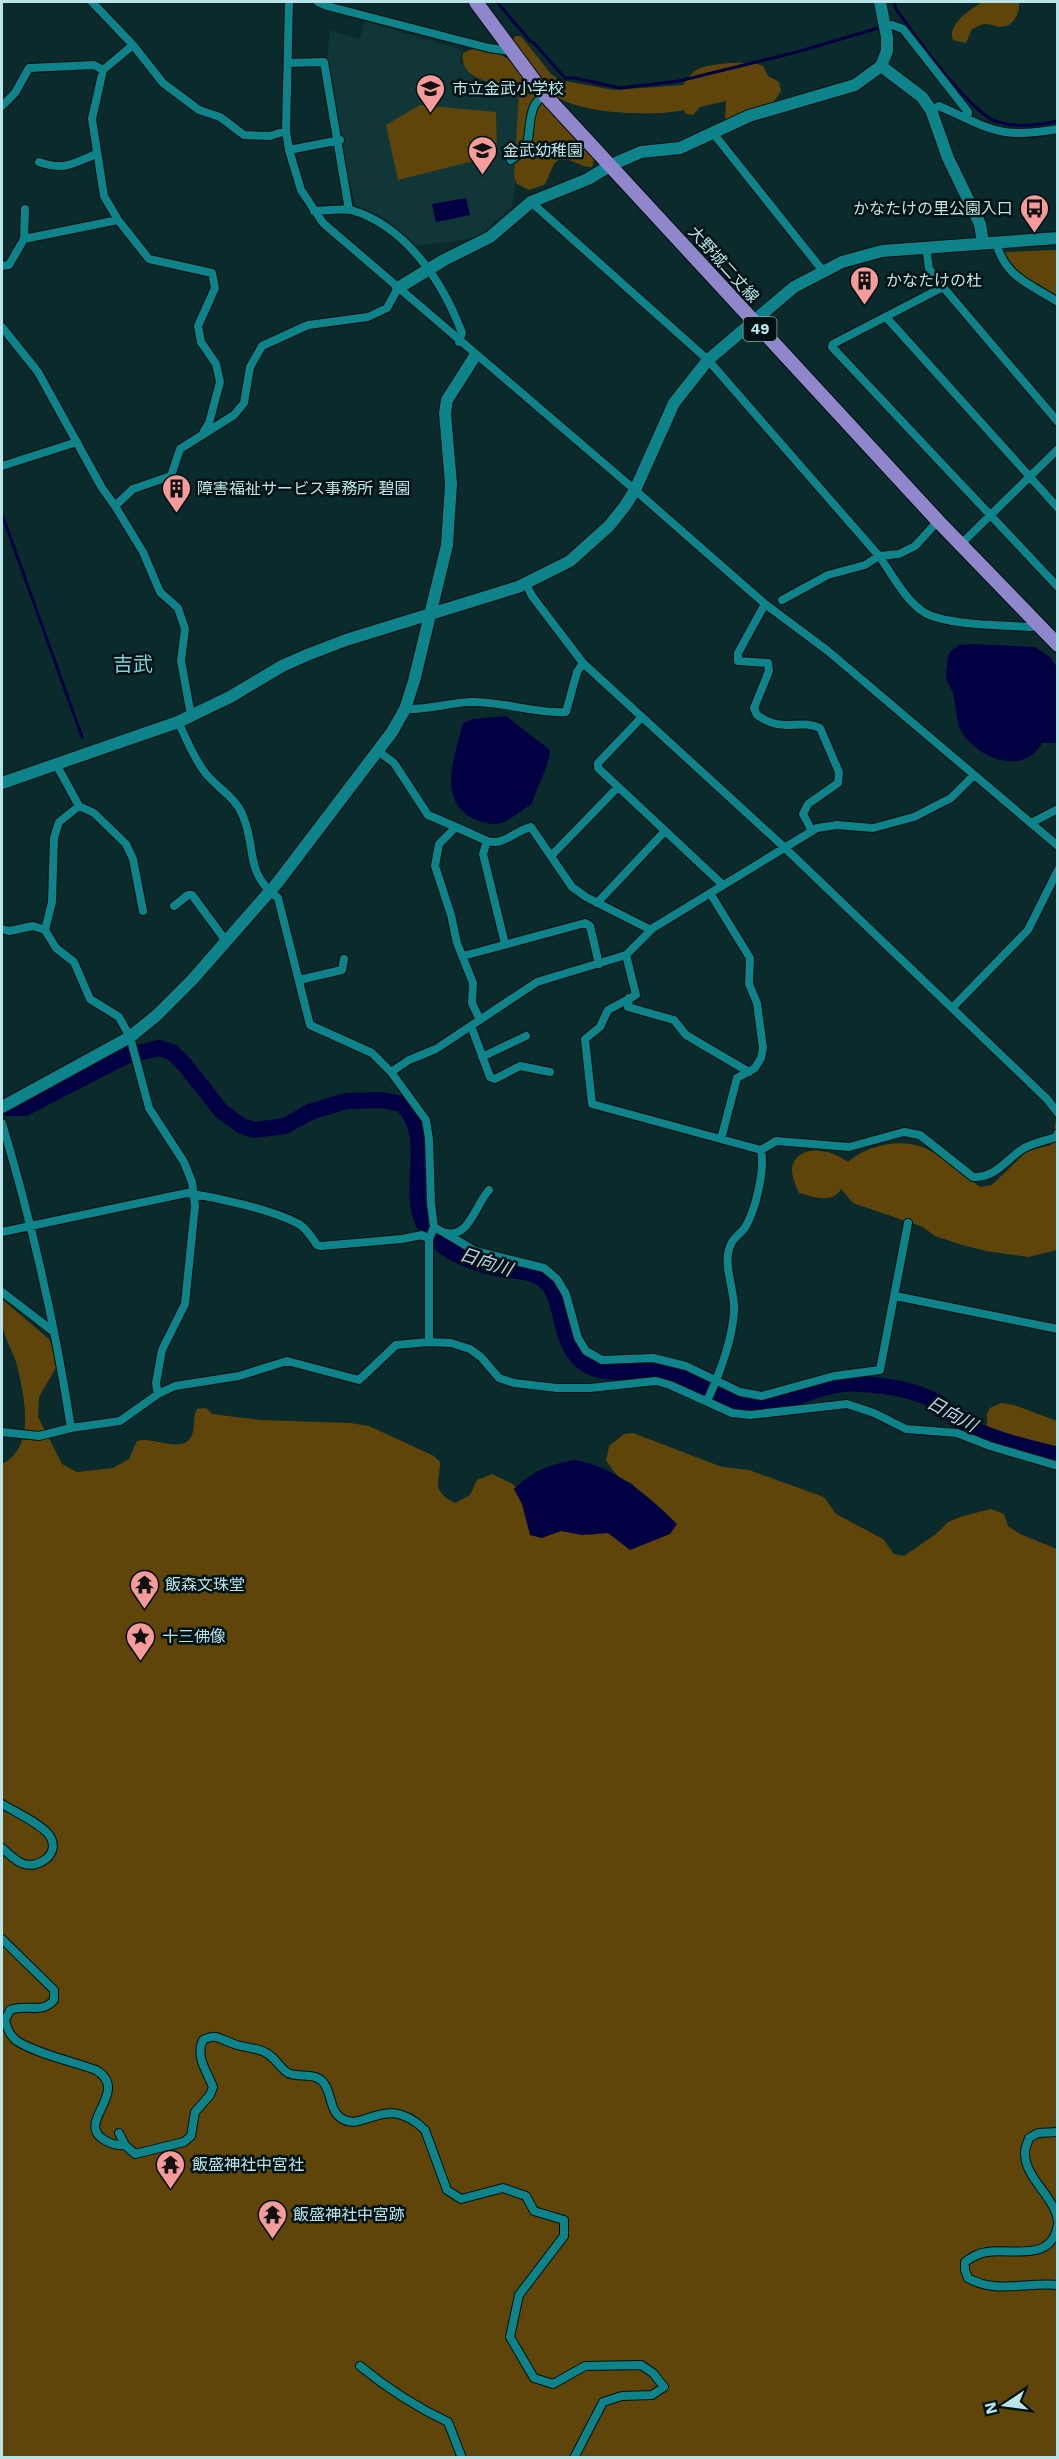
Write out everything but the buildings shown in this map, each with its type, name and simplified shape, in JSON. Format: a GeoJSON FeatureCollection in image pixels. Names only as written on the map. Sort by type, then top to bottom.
{"type":"FeatureCollection","features":[{"type":"Feature","properties":{"kind":"main road","name":"大野城二丈線"},"geometry":{"type":"LineString","coordinates":[[476,2],[544,93],[938,521],[1035,624],[1058,645]]}},
{"type":"Feature","properties":{"kind":"street"},"geometry":{"type":"LineString","coordinates":[[92,2],[133,45],[163,83],[199,110],[220,117],[244,135],[270,136],[286,131]]}},
{"type":"Feature","properties":{"kind":"street"},"geometry":{"type":"LineString","coordinates":[[288,2],[286,131],[289,150],[301,190],[323,223],[765,604],[828,651],[1058,846]]}},
{"type":"Feature","properties":{"kind":"street"},"geometry":{"type":"LineString","coordinates":[[318,2],[489,48],[511,51]]}},
{"type":"Feature","properties":{"kind":"street"},"geometry":{"type":"LineString","coordinates":[[115,506],[133,489],[171,476],[180,449],[234,415],[244,402],[250,367],[262,346],[308,325],[368,317],[387,308],[398,288],[428,269],[490,237],[531,202],[588,179],[611,165],[641,152],[680,148],[748,116],[855,85],[881,66],[887,51],[880,2]]}},
{"type":"Feature","properties":{"kind":"street"},"geometry":{"type":"LineString","coordinates":[[885,27],[892,25],[903,30],[968,112],[968,118]]}},
{"type":"Feature","properties":{"kind":"street"},"geometry":{"type":"LineString","coordinates":[[133,45],[103,70],[92,119],[96,154],[104,196],[118,220],[149,259],[212,273],[215,288],[198,327],[201,342],[216,364],[220,382],[209,423],[202,434]]}},
{"type":"Feature","properties":{"kind":"street"},"geometry":{"type":"LineString","coordinates":[[288,63],[324,62],[349,210]]}},
{"type":"Feature","properties":{"kind":"street"},"geometry":{"type":"LineString","coordinates":[[2,106],[15,93],[29,68],[94,65],[103,70]]}},
{"type":"Feature","properties":{"kind":"street"},"geometry":{"type":"LineString","coordinates":[[881,66],[922,97],[932,110],[948,158],[980,224],[990,243],[1015,277],[1058,302]]}},
{"type":"Feature","properties":{"kind":"street"},"geometry":{"type":"LineString","coordinates":[[510,160],[522,153],[529,141],[533,108],[544,93]]}},
{"type":"Feature","properties":{"kind":"street"},"geometry":{"type":"LineString","coordinates":[[932,110],[939,106],[987,127],[1007,132],[1030,133],[1058,129]]}},
{"type":"Feature","properties":{"kind":"street"},"geometry":{"type":"LineString","coordinates":[[713,133],[824,270]]}},
{"type":"Feature","properties":{"kind":"street"},"geometry":{"type":"LineString","coordinates":[[289,150],[338,140]]}},
{"type":"Feature","properties":{"kind":"street"},"geometry":{"type":"LineString","coordinates":[[39,162],[56,168],[65,167],[96,154]]}},
{"type":"Feature","properties":{"kind":"street"},"geometry":{"type":"LineString","coordinates":[[531,202],[708,360],[879,556],[899,586],[923,612],[947,621],[1032,627],[1035,624]]}},
{"type":"Feature","properties":{"kind":"street"},"geometry":{"type":"LineString","coordinates":[[2,266],[9,265],[24,239],[25,209]]}},
{"type":"Feature","properties":{"kind":"street"},"geometry":{"type":"LineString","coordinates":[[314,211],[349,210],[381,224],[411,247],[428,269],[456,315],[462,333],[459,342]]}},
{"type":"Feature","properties":{"kind":"street"},"geometry":{"type":"LineString","coordinates":[[24,239],[118,220]]}},
{"type":"Feature","properties":{"kind":"street"},"geometry":{"type":"LineString","coordinates":[[2,783],[178,722],[307,655],[346,640],[526,584],[570,561],[609,526],[635,490],[674,403],[708,360],[794,287],[824,270],[882,250],[1058,238]]}},
{"type":"Feature","properties":{"kind":"street"},"geometry":{"type":"LineString","coordinates":[[926,246],[929,269],[1058,422]]}},
{"type":"Feature","properties":{"kind":"street"},"geometry":{"type":"LineString","coordinates":[[943,286],[833,344],[832,347],[1058,587]]}},
{"type":"Feature","properties":{"kind":"street"},"geometry":{"type":"LineString","coordinates":[[886,317],[1058,508]]}},
{"type":"Feature","properties":{"kind":"street"},"geometry":{"type":"LineString","coordinates":[[2,327],[38,372],[102,488],[143,552],[160,592],[178,608],[186,629],[181,661],[191,716]]}},
{"type":"Feature","properties":{"kind":"street"},"geometry":{"type":"LineString","coordinates":[[2,1107],[131,1042],[270,892],[378,751],[405,709],[447,545],[451,484],[447,400],[475,356]]}},
{"type":"Feature","properties":{"kind":"street"},"geometry":{"type":"LineString","coordinates":[[2,466],[77,442]]}},
{"type":"Feature","properties":{"kind":"street"},"geometry":{"type":"LineString","coordinates":[[961,544],[1058,449]]}},
{"type":"Feature","properties":{"kind":"street"},"geometry":{"type":"LineString","coordinates":[[782,600],[811,583],[865,565],[879,556],[899,554],[915,546],[938,521]]}},
{"type":"Feature","properties":{"kind":"street"},"geometry":{"type":"LineString","coordinates":[[526,584],[532,596],[584,663],[785,848],[1047,1099],[1058,1113]]}},
{"type":"Feature","properties":{"kind":"street"},"geometry":{"type":"LineString","coordinates":[[765,604],[738,653],[738,661],[768,663],[769,671],[754,708],[757,715],[782,727],[810,724],[820,728],[839,772],[838,783],[808,804],[804,814],[812,831]]}},
{"type":"Feature","properties":{"kind":"street"},"geometry":{"type":"LineString","coordinates":[[405,709],[446,707],[469,702],[513,705],[549,713],[566,712],[577,672],[584,663]]}},
{"type":"Feature","properties":{"kind":"street"},"geometry":{"type":"LineString","coordinates":[[642,717],[598,763],[598,768],[723,885]]}},
{"type":"Feature","properties":{"kind":"street"},"geometry":{"type":"LineString","coordinates":[[178,722],[205,773],[236,803],[244,817],[253,861],[262,886],[278,898],[310,1025],[372,1053],[391,1072],[426,1120],[429,1139],[430,1203],[434,1227],[429,1239],[429,1342]]}},
{"type":"Feature","properties":{"kind":"street"},"geometry":{"type":"LineString","coordinates":[[378,751],[394,763],[428,814],[495,843],[531,827],[572,887],[597,903],[651,930]]}},
{"type":"Feature","properties":{"kind":"street"},"geometry":{"type":"LineString","coordinates":[[56,764],[79,806],[94,813],[126,844],[133,859],[143,911]]}},
{"type":"Feature","properties":{"kind":"street"},"geometry":{"type":"LineString","coordinates":[[391,1072],[436,1048],[537,982],[626,955],[651,930],[817,828],[837,825],[873,828],[914,817],[951,798],[973,776]]}},
{"type":"Feature","properties":{"kind":"street"},"geometry":{"type":"LineString","coordinates":[[551,856],[618,787]]}},
{"type":"Feature","properties":{"kind":"street"},"geometry":{"type":"LineString","coordinates":[[45,930],[52,902],[54,838],[59,822],[79,806]]}},
{"type":"Feature","properties":{"kind":"street"},"geometry":{"type":"LineString","coordinates":[[1031,823],[1058,809]]}},
{"type":"Feature","properties":{"kind":"street"},"geometry":{"type":"LineString","coordinates":[[456,827],[439,844],[435,866],[451,915],[457,943],[473,983],[472,1003],[480,1020]]}},
{"type":"Feature","properties":{"kind":"street"},"geometry":{"type":"LineString","coordinates":[[597,903],[665,831]]}},
{"type":"Feature","properties":{"kind":"street"},"geometry":{"type":"LineString","coordinates":[[487,841],[483,854],[505,944]]}},
{"type":"Feature","properties":{"kind":"street"},"geometry":{"type":"LineString","coordinates":[[952,1008],[1028,930],[1058,870]]}},
{"type":"Feature","properties":{"kind":"street"},"geometry":{"type":"LineString","coordinates":[[711,893],[750,958],[749,984],[757,1003],[763,1048],[761,1058],[755,1068],[737,1078],[721,1139]]}},
{"type":"Feature","properties":{"kind":"street"},"geometry":{"type":"LineString","coordinates":[[174,906],[188,895],[192,895],[226,941]]}},
{"type":"Feature","properties":{"kind":"street"},"geometry":{"type":"LineString","coordinates":[[463,956],[585,923],[590,926],[599,964]]}},
{"type":"Feature","properties":{"kind":"street"},"geometry":{"type":"LineString","coordinates":[[2,929],[9,931],[33,926],[45,930],[56,948],[74,963],[90,999],[119,1017],[131,1042],[149,1108],[184,1162],[192,1182],[195,1206],[185,1304],[162,1350],[156,1383],[158,1394]]}},
{"type":"Feature","properties":{"kind":"street"},"geometry":{"type":"LineString","coordinates":[[626,955],[636,995],[609,1010],[600,1027],[585,1040],[592,1104],[761,1150],[776,1141],[849,1147],[904,1132],[920,1135],[973,1177],[981,1177],[994,1172],[1023,1149],[1056,1137],[1058,1133]]}},
{"type":"Feature","properties":{"kind":"street"},"geometry":{"type":"LineString","coordinates":[[299,980],[342,970],[344,959]]}},
{"type":"Feature","properties":{"kind":"street"},"geometry":{"type":"LineString","coordinates":[[629,998],[628,1007],[674,1020],[686,1035],[748,1072]]}},
{"type":"Feature","properties":{"kind":"street"},"geometry":{"type":"LineString","coordinates":[[471,1026],[490,1077],[495,1079],[520,1066],[550,1072]]}},
{"type":"Feature","properties":{"kind":"street"},"geometry":{"type":"LineString","coordinates":[[483,1057],[526,1036]]}},
{"type":"Feature","properties":{"kind":"street"},"geometry":{"type":"LineString","coordinates":[[2,1123],[32,1227],[54,1332],[70,1428]]}},
{"type":"Feature","properties":{"kind":"street"},"geometry":{"type":"LineString","coordinates":[[707,1401],[717,1379],[734,1312],[728,1257],[731,1243],[746,1227],[758,1192],[763,1162],[761,1150]]}},
{"type":"Feature","properties":{"kind":"street"},"geometry":{"type":"LineString","coordinates":[[445,1233],[458,1233],[466,1227],[482,1197],[489,1190]]}},
{"type":"Feature","properties":{"kind":"street"},"geometry":{"type":"LineString","coordinates":[[2,1232],[188,1193],[210,1195],[230,1203],[247,1205],[299,1224],[317,1245],[321,1246],[402,1239],[422,1235],[429,1239]]}},
{"type":"Feature","properties":{"kind":"street"},"geometry":{"type":"LineString","coordinates":[[434,1227],[475,1251],[544,1268],[557,1279],[566,1294],[578,1338],[586,1351],[602,1360],[653,1358],[686,1366],[740,1392],[762,1396],[834,1376],[880,1370],[908,1223]]}},
{"type":"Feature","properties":{"kind":"street"},"geometry":{"type":"LineString","coordinates":[[2,1292],[54,1332]]}},
{"type":"Feature","properties":{"kind":"street"},"geometry":{"type":"LineString","coordinates":[[895,1296],[1058,1329]]}},
{"type":"Feature","properties":{"kind":"street"},"geometry":{"type":"LineString","coordinates":[[2,1432],[39,1436],[70,1428],[120,1421],[158,1394],[175,1386],[239,1376],[287,1361],[359,1380],[396,1345],[429,1342],[452,1343],[470,1349],[481,1357],[499,1378],[514,1383],[557,1388],[590,1388],[656,1381],[732,1413],[750,1415],[847,1404],[874,1413],[906,1429],[957,1432],[990,1446],[1058,1466]]}},
{"type":"Feature","properties":{"kind":"street"},"geometry":{"type":"LineString","coordinates":[[2,1804],[43,1829],[51,1838],[52,1848],[49,1857],[40,1863],[28,1865],[19,1862],[2,1848]]}},
{"type":"Feature","properties":{"kind":"street"},"geometry":{"type":"LineString","coordinates":[[2,1939],[54,1990],[54,2000],[48,2007],[39,2010],[17,2007],[10,2010],[5,2020],[9,2032],[17,2041],[30,2047],[104,2074],[108,2096],[97,2117],[95,2127],[100,2138],[116,2146],[125,2145]]}},
{"type":"Feature","properties":{"kind":"street"},"geometry":{"type":"LineString","coordinates":[[119,2133],[125,2145],[135,2154],[158,2146],[184,2142],[191,2136],[195,2112],[210,2095],[213,2087],[201,2062],[200,2046],[203,2040],[214,2037],[238,2046],[264,2051],[288,2073],[319,2079],[324,2083],[336,2114],[344,2120],[360,2122],[387,2112],[408,2117],[418,2123],[425,2130],[447,2190],[461,2199],[503,2188],[526,2196],[534,2211],[564,2220],[564,2236],[519,2295],[510,2337],[534,2378],[554,2384],[585,2366],[641,2365],[653,2373],[664,2387],[652,2395],[622,2396],[603,2402],[574,2457]]}},
{"type":"Feature","properties":{"kind":"street"},"geometry":{"type":"LineString","coordinates":[[1058,2132],[1038,2133],[1029,2138],[1024,2152],[1030,2171],[1047,2194],[1056,2212],[1058,2222],[1056,2235],[1043,2248],[1030,2252],[987,2252],[973,2256],[965,2262],[968,2278],[988,2287],[1042,2283],[1058,2285]]}},
{"type":"Feature","properties":{"kind":"street"},"geometry":{"type":"LineString","coordinates":[[360,2366],[393,2392],[448,2422],[462,2457]]}},
{"type":"Feature","properties":{"kind":"shaded area"},"geometry":{"type":"Polygon","coordinates":[[[982,2],[1019,2],[1015,18],[1009,25],[999,27],[982,24],[972,29],[966,43],[953,40],[953,28],[956,23],[982,2]]]}},
{"type":"Feature","properties":{"kind":"shaded area","name":"市立金武小学校"},"geometry":{"type":"Polygon","coordinates":[[[364,21],[462,50],[459,63],[529,86],[512,207],[477,238],[416,246],[383,218],[355,205],[342,149],[327,58],[330,30],[360,39],[364,21]]]}},
{"type":"Feature","properties":{"kind":"shaded area"},"geometry":{"type":"Polygon","coordinates":[[[515,36],[520,36],[524,40],[551,74],[559,80],[614,90],[683,85],[694,71],[702,68],[720,64],[749,63],[763,66],[768,76],[779,82],[781,91],[773,103],[730,120],[725,118],[726,101],[700,107],[693,115],[686,114],[684,110],[635,113],[597,110],[564,101],[547,89],[512,43],[515,36]]]}},
{"type":"Feature","properties":{"kind":"shaded area"},"geometry":{"type":"Polygon","coordinates":[[[472,49],[499,54],[514,62],[594,160],[592,167],[563,159],[553,165],[544,185],[529,190],[517,184],[514,176],[519,93],[514,86],[488,82],[472,75],[463,62],[463,53],[472,49]]]}},
{"type":"Feature","properties":{"kind":"shaded area"},"geometry":{"type":"Polygon","coordinates":[[[420,105],[496,112],[497,155],[398,180],[386,125],[420,105]]]}},
{"type":"Feature","properties":{"kind":"shaded area"},"geometry":{"type":"Polygon","coordinates":[[[466,198],[470,215],[436,222],[432,204],[466,198]]]}},
{"type":"Feature","properties":{"kind":"shaded area"},"geometry":{"type":"Polygon","coordinates":[[[1057,250],[1057,298],[1040,285],[1017,275],[1003,254],[1006,252],[1057,250]]]}},
{"type":"Feature","properties":{"kind":"shaded area"},"geometry":{"type":"Polygon","coordinates":[[[959,645],[1035,647],[1051,658],[1057,668],[1057,743],[1042,743],[1034,753],[1024,759],[1002,760],[979,750],[962,733],[957,719],[953,693],[946,676],[949,653],[959,645]]]}},
{"type":"Feature","properties":{"kind":"shaded area"},"geometry":{"type":"Polygon","coordinates":[[[506,716],[550,750],[532,804],[505,821],[491,824],[474,819],[462,811],[455,800],[451,776],[463,723],[473,719],[506,716]]]}},
{"type":"Feature","properties":{"kind":"shaded area"},"geometry":{"type":"Polygon","coordinates":[[[1057,1115],[1057,1250],[1028,1257],[986,1251],[935,1236],[923,1227],[853,1203],[841,1189],[833,1197],[828,1198],[799,1193],[793,1176],[792,1168],[795,1160],[807,1152],[829,1152],[848,1162],[875,1147],[896,1143],[917,1145],[927,1149],[980,1187],[992,1185],[1027,1151],[1051,1145],[1057,1115]]]}},
{"type":"Feature","properties":{"kind":"shaded area"},"geometry":{"type":"Polygon","coordinates":[[[2,1299],[50,1340],[57,1366],[39,1397],[38,1417],[62,1464],[77,1472],[113,1468],[129,1459],[137,1441],[174,1444],[187,1442],[192,1434],[197,1409],[206,1408],[212,1414],[260,1420],[350,1423],[369,1426],[434,1456],[440,1462],[439,1490],[455,1503],[470,1495],[477,1480],[492,1474],[511,1483],[563,1528],[591,1535],[597,1534],[645,1501],[632,1483],[619,1478],[606,1461],[609,1446],[624,1434],[633,1433],[722,1467],[749,1470],[824,1497],[836,1514],[883,1539],[894,1554],[904,1556],[936,1534],[948,1522],[991,1509],[1004,1514],[1008,1526],[1020,1534],[1057,1549],[1057,2457],[2,2457],[2,1464],[13,1456],[20,1446],[25,1418],[19,1374],[3,1328],[2,1299]]]}},
{"type":"Feature","properties":{"kind":"shaded area"},"geometry":{"type":"Polygon","coordinates":[[[1001,1403],[1014,1405],[1057,1421],[1057,1454],[1009,1438],[987,1426],[987,1414],[990,1408],[1001,1403]]]}},
{"type":"Feature","properties":{"kind":"shaded area"},"geometry":{"type":"Polygon","coordinates":[[[575,1460],[604,1469],[643,1493],[677,1524],[670,1534],[630,1550],[608,1533],[582,1535],[561,1531],[542,1538],[530,1535],[522,1504],[514,1489],[542,1469],[575,1460]]]}},
{"type":"Feature","properties":{"kind":"waterway"},"geometry":{"type":"LineString","coordinates":[[497,2],[565,78],[620,88],[679,81],[797,52],[878,28]]}},
{"type":"Feature","properties":{"kind":"waterway"},"geometry":{"type":"LineString","coordinates":[[894,2],[896,9],[943,72],[986,116],[998,122],[1013,125],[1035,125],[1058,121]]}},
{"type":"Feature","properties":{"kind":"waterway"},"geometry":{"type":"LineString","coordinates":[[2,514],[82,737]]}},
{"type":"Feature","properties":{"kind":"waterway","name":"日向川"},"geometry":{"type":"LineString","coordinates":[[2,1105],[8,1108],[25,1108],[126,1056],[159,1048],[172,1052],[185,1065],[222,1112],[242,1126],[254,1130],[285,1126],[310,1112],[346,1101],[381,1100],[402,1104],[413,1119],[418,1135],[418,1205],[422,1221],[432,1236],[446,1248],[472,1261],[500,1269],[529,1273],[544,1280],[556,1299],[571,1348],[578,1358],[589,1366],[617,1372],[656,1371],[665,1373],[689,1381],[725,1398],[750,1405],[773,1404],[842,1384],[864,1384],[901,1389],[935,1401],[959,1422],[984,1434],[1058,1455]]}},
{"type":"Feature","properties":{"kind":"place","name":"市立金武小学校"},"geometry":{"type":"Point","coordinates":[431,114]}},
{"type":"Feature","properties":{"kind":"place","name":"金武幼稚園"},"geometry":{"type":"Point","coordinates":[482,176]}},
{"type":"Feature","properties":{"kind":"place","name":"かなたけの里公園入口"},"geometry":{"type":"Point","coordinates":[1034,234]}},
{"type":"Feature","properties":{"kind":"place","name":"かなたけの杜"},"geometry":{"type":"Point","coordinates":[865,306]}},
{"type":"Feature","properties":{"kind":"place","name":"障害福祉サービス事務所 碧園"},"geometry":{"type":"Point","coordinates":[176,514]}},
{"type":"Feature","properties":{"kind":"place","name":"飯森文珠堂"},"geometry":{"type":"Point","coordinates":[144,1610]}},
{"type":"Feature","properties":{"kind":"place","name":"十三佛像"},"geometry":{"type":"Point","coordinates":[141,1662]}},
{"type":"Feature","properties":{"kind":"place","name":"飯盛神社中宮社"},"geometry":{"type":"Point","coordinates":[171,2190]}},
{"type":"Feature","properties":{"kind":"place","name":"飯盛神社中宮跡"},"geometry":{"type":"Point","coordinates":[272,2240]}},
{"type":"Feature","properties":{"kind":"district","name":"吉武"},"geometry":{"type":"Point","coordinates":[133,664]}}]}
